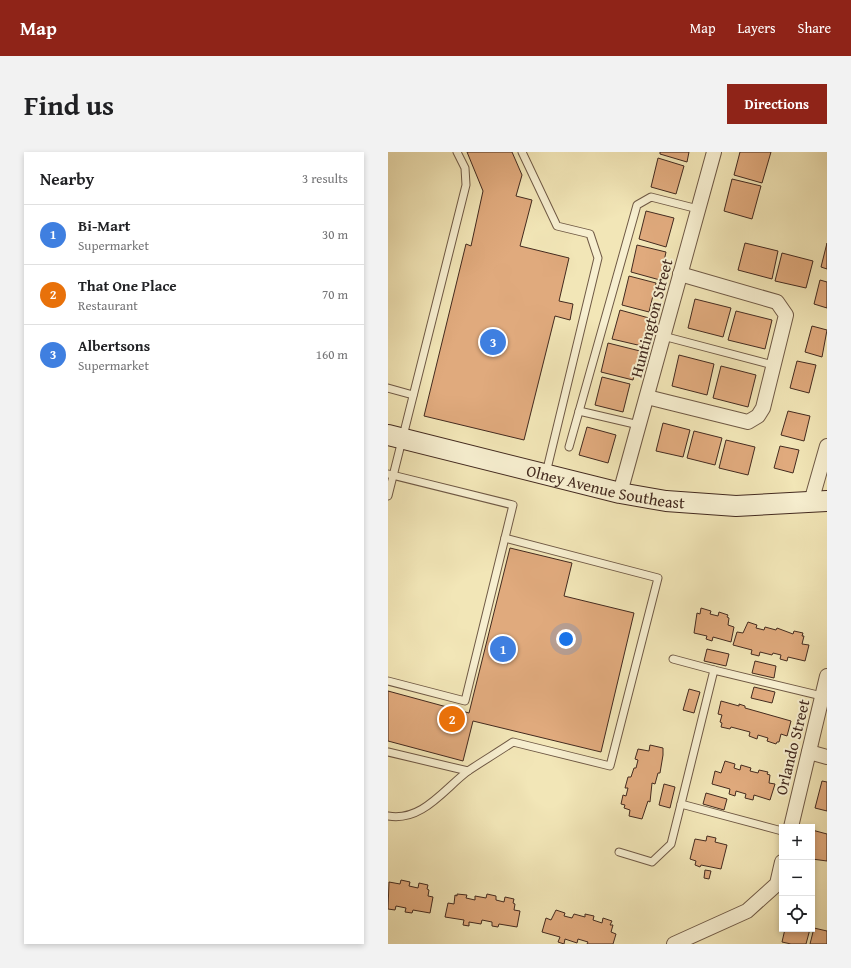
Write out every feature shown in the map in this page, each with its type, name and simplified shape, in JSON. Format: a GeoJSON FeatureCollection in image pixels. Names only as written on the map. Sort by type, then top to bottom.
{"type":"FeatureCollection","features":[{"type":"Feature","properties":{"kind":"main road","name":"Olney Avenue Southeast"},"geometry":{"type":"LineString","coordinates":[[395,437],[620,493],[666,501],[712,506],[819,501]]}},
{"type":"Feature","properties":{"kind":"street","name":"Huntington Street"},"geometry":{"type":"LineString","coordinates":[[620,493],[714,152]]}},
{"type":"Feature","properties":{"kind":"street"},"geometry":{"type":"LineString","coordinates":[[646,397],[748,422],[758,416],[763,408],[786,315],[777,302],[680,274]]}},
{"type":"Feature","properties":{"kind":"street"},"geometry":{"type":"LineString","coordinates":[[819,501],[827,446]]}},
{"type":"Feature","properties":{"kind":"street","name":"Orlando Street"},"geometry":{"type":"LineString","coordinates":[[791,824],[827,676]]}},
{"type":"Feature","properties":{"kind":"street"},"geometry":{"type":"LineString","coordinates":[[809,752],[827,757]]}},
{"type":"Feature","properties":{"kind":"street"},"geometry":{"type":"LineString","coordinates":[[674,944],[747,911],[777,884],[779,875]]}},
{"type":"Feature","properties":{"kind":"lane"},"geometry":{"type":"LineString","coordinates":[[388,496],[395,437],[413,395],[466,185],[465,168],[457,152]]}},
{"type":"Feature","properties":{"kind":"lane"},"geometry":{"type":"LineString","coordinates":[[522,152],[557,226],[590,234],[598,258],[546,474]]}},
{"type":"Feature","properties":{"kind":"lane"},"geometry":{"type":"LineString","coordinates":[[569,447],[637,204],[651,197],[698,209]]}},
{"type":"Feature","properties":{"kind":"lane"},"geometry":{"type":"LineString","coordinates":[[663,336],[773,365]]}},
{"type":"Feature","properties":{"kind":"lane"},"geometry":{"type":"LineString","coordinates":[[388,388],[413,395]]}},
{"type":"Feature","properties":{"kind":"lane"},"geometry":{"type":"LineString","coordinates":[[579,411],[639,425]]}},
{"type":"Feature","properties":{"kind":"lane"},"geometry":{"type":"LineString","coordinates":[[388,681],[465,701],[513,505],[390,475]]}},
{"type":"Feature","properties":{"kind":"lane"},"geometry":{"type":"LineString","coordinates":[[388,816],[406,817],[423,809],[468,771],[512,742],[610,766],[658,578],[505,538]]}},
{"type":"Feature","properties":{"kind":"lane"},"geometry":{"type":"LineString","coordinates":[[672,660],[822,696]]}},
{"type":"Feature","properties":{"kind":"lane"},"geometry":{"type":"LineString","coordinates":[[619,852],[652,862],[671,844],[714,670]]}},
{"type":"Feature","properties":{"kind":"lane"},"geometry":{"type":"LineString","coordinates":[[388,752],[468,771]]}},
{"type":"Feature","properties":{"kind":"lane"},"geometry":{"type":"LineString","coordinates":[[680,804],[779,830]]}},
{"type":"Feature","properties":{"kind":"building"},"geometry":{"type":"Polygon","coordinates":[[[467,152],[512,152],[522,175],[516,196],[532,200],[520,246],[569,258],[559,301],[573,304],[570,320],[555,316],[524,440],[424,416],[466,244],[471,246],[483,191],[467,152]]]}},
{"type":"Feature","properties":{"kind":"building"},"geometry":{"type":"Polygon","coordinates":[[[660,152],[689,152],[687,162],[660,154],[660,152]]]}},
{"type":"Feature","properties":{"kind":"building"},"geometry":{"type":"Polygon","coordinates":[[[740,152],[771,152],[762,183],[734,175],[740,152]]]}},
{"type":"Feature","properties":{"kind":"building"},"geometry":{"type":"Polygon","coordinates":[[[658,158],[684,166],[676,194],[651,187],[658,158]]]}},
{"type":"Feature","properties":{"kind":"building"},"geometry":{"type":"Polygon","coordinates":[[[732,179],[761,186],[752,219],[724,211],[732,179]]]}},
{"type":"Feature","properties":{"kind":"building"},"geometry":{"type":"Polygon","coordinates":[[[646,211],[674,218],[666,247],[639,239],[646,211]]]}},
{"type":"Feature","properties":{"kind":"building"},"geometry":{"type":"Polygon","coordinates":[[[745,243],[778,251],[772,279],[738,270],[745,243]]]}},
{"type":"Feature","properties":{"kind":"building"},"geometry":{"type":"Polygon","coordinates":[[[827,243],[827,269],[821,267],[827,243]]]}},
{"type":"Feature","properties":{"kind":"building"},"geometry":{"type":"Polygon","coordinates":[[[637,245],[666,252],[660,280],[631,272],[637,245]]]}},
{"type":"Feature","properties":{"kind":"building"},"geometry":{"type":"Polygon","coordinates":[[[782,253],[813,261],[806,288],[775,281],[782,253]]]}},
{"type":"Feature","properties":{"kind":"building"},"geometry":{"type":"Polygon","coordinates":[[[629,276],[656,283],[649,312],[622,305],[629,276]]]}},
{"type":"Feature","properties":{"kind":"building"},"geometry":{"type":"Polygon","coordinates":[[[820,280],[827,282],[827,308],[814,304],[820,280]]]}},
{"type":"Feature","properties":{"kind":"building"},"geometry":{"type":"Polygon","coordinates":[[[695,299],[731,308],[723,337],[688,328],[695,299]]]}},
{"type":"Feature","properties":{"kind":"building"},"geometry":{"type":"Polygon","coordinates":[[[620,310],[649,318],[642,346],[612,339],[620,310]]]}},
{"type":"Feature","properties":{"kind":"building"},"geometry":{"type":"Polygon","coordinates":[[[736,311],[772,320],[765,349],[728,340],[736,311]]]}},
{"type":"Feature","properties":{"kind":"building"},"geometry":{"type":"Polygon","coordinates":[[[812,326],[827,330],[822,357],[805,352],[812,326]]]}},
{"type":"Feature","properties":{"kind":"building"},"geometry":{"type":"Polygon","coordinates":[[[608,343],[640,351],[633,380],[601,372],[608,343]]]}},
{"type":"Feature","properties":{"kind":"building"},"geometry":{"type":"Polygon","coordinates":[[[679,355],[714,364],[707,395],[672,386],[679,355]]]}},
{"type":"Feature","properties":{"kind":"building"},"geometry":{"type":"Polygon","coordinates":[[[797,361],[816,365],[809,393],[790,388],[797,361]]]}},
{"type":"Feature","properties":{"kind":"building"},"geometry":{"type":"Polygon","coordinates":[[[721,366],[756,375],[748,407],[713,398],[721,366]]]}},
{"type":"Feature","properties":{"kind":"building"},"geometry":{"type":"Polygon","coordinates":[[[602,377],[630,384],[623,412],[595,405],[602,377]]]}},
{"type":"Feature","properties":{"kind":"building"},"geometry":{"type":"Polygon","coordinates":[[[788,411],[810,416],[804,441],[781,435],[788,411]]]}},
{"type":"Feature","properties":{"kind":"building"},"geometry":{"type":"Polygon","coordinates":[[[663,423],[690,430],[683,457],[656,451],[663,423]]]}},
{"type":"Feature","properties":{"kind":"building"},"geometry":{"type":"Polygon","coordinates":[[[587,427],[616,435],[608,463],[579,455],[587,427]]]}},
{"type":"Feature","properties":{"kind":"building"},"geometry":{"type":"Polygon","coordinates":[[[694,431],[722,438],[715,465],[687,458],[694,431]]]}},
{"type":"Feature","properties":{"kind":"building"},"geometry":{"type":"Polygon","coordinates":[[[726,440],[755,447],[748,475],[719,468],[726,440]]]}},
{"type":"Feature","properties":{"kind":"building"},"geometry":{"type":"Polygon","coordinates":[[[780,446],[799,450],[793,473],[774,468],[780,446]]]}},
{"type":"Feature","properties":{"kind":"building"},"geometry":{"type":"Polygon","coordinates":[[[510,548],[572,563],[564,596],[634,613],[601,752],[473,721],[463,761],[388,741],[388,691],[469,713],[510,548]]]}},
{"type":"Feature","properties":{"kind":"building"},"geometry":{"type":"Polygon","coordinates":[[[701,608],[711,611],[710,614],[718,616],[719,612],[728,615],[728,625],[734,627],[731,642],[713,637],[712,641],[706,639],[707,636],[694,633],[697,613],[700,614],[701,608]]]}},
{"type":"Feature","properties":{"kind":"building"},"geometry":{"type":"Polygon","coordinates":[[[748,622],[757,625],[756,628],[764,630],[765,627],[776,630],[777,628],[793,634],[794,631],[803,633],[802,636],[804,636],[802,644],[809,645],[805,661],[788,657],[787,661],[780,659],[781,655],[773,653],[772,655],[760,652],[759,656],[751,654],[752,650],[733,645],[737,632],[743,633],[748,622]]]}},
{"type":"Feature","properties":{"kind":"building"},"geometry":{"type":"Polygon","coordinates":[[[707,649],[729,654],[726,666],[704,661],[707,649]]]}},
{"type":"Feature","properties":{"kind":"building"},"geometry":{"type":"Polygon","coordinates":[[[755,661],[776,666],[774,678],[752,673],[755,661]]]}},
{"type":"Feature","properties":{"kind":"building"},"geometry":{"type":"Polygon","coordinates":[[[754,687],[775,692],[772,703],[751,698],[754,687]]]}},
{"type":"Feature","properties":{"kind":"building"},"geometry":{"type":"Polygon","coordinates":[[[689,689],[700,692],[694,713],[683,710],[689,689]]]}},
{"type":"Feature","properties":{"kind":"building"},"geometry":{"type":"Polygon","coordinates":[[[721,701],[739,706],[739,704],[745,706],[745,708],[791,721],[787,736],[781,734],[779,742],[776,744],[767,741],[768,738],[758,735],[757,739],[749,736],[750,732],[731,727],[730,729],[721,727],[722,723],[720,722],[722,715],[718,714],[721,701]]]}},
{"type":"Feature","properties":{"kind":"building"},"geometry":{"type":"Polygon","coordinates":[[[650,745],[663,748],[663,755],[660,773],[658,773],[655,784],[652,783],[650,802],[648,801],[642,819],[629,816],[630,810],[624,808],[625,805],[621,804],[623,795],[626,796],[628,788],[625,788],[628,777],[631,777],[634,768],[636,768],[638,760],[635,759],[638,749],[649,751],[650,745]]]}},
{"type":"Feature","properties":{"kind":"building"},"geometry":{"type":"Polygon","coordinates":[[[725,761],[735,764],[734,768],[740,770],[741,765],[751,768],[750,771],[758,773],[759,770],[768,772],[767,774],[770,775],[769,783],[775,784],[770,800],[754,795],[753,800],[745,798],[746,794],[736,791],[735,796],[729,794],[730,789],[712,784],[715,771],[721,773],[725,761]]]}},
{"type":"Feature","properties":{"kind":"building"},"geometry":{"type":"Polygon","coordinates":[[[822,781],[827,782],[827,811],[815,808],[822,781]]]}},
{"type":"Feature","properties":{"kind":"building"},"geometry":{"type":"Polygon","coordinates":[[[664,784],[675,787],[670,808],[659,805],[664,784]]]}},
{"type":"Feature","properties":{"kind":"building"},"geometry":{"type":"Polygon","coordinates":[[[706,793],[727,799],[724,810],[703,804],[706,793]]]}},
{"type":"Feature","properties":{"kind":"building"},"geometry":{"type":"Polygon","coordinates":[[[815,831],[827,834],[827,861],[815,859],[815,831]]]}},
{"type":"Feature","properties":{"kind":"building"},"geometry":{"type":"Polygon","coordinates":[[[707,836],[716,838],[715,842],[727,845],[721,869],[701,865],[700,867],[695,865],[696,861],[690,859],[695,839],[706,841],[707,836]]]}},
{"type":"Feature","properties":{"kind":"building"},"geometry":{"type":"Polygon","coordinates":[[[705,870],[711,871],[709,879],[704,878],[705,870]]]}},
{"type":"Feature","properties":{"kind":"building"},"geometry":{"type":"Polygon","coordinates":[[[401,880],[410,882],[409,886],[418,888],[419,883],[428,885],[428,896],[433,897],[430,913],[413,910],[412,913],[405,912],[406,908],[396,906],[395,910],[388,909],[389,882],[400,884],[401,880]]]}},
{"type":"Feature","properties":{"kind":"building"},"geometry":{"type":"Polygon","coordinates":[[[457,894],[467,895],[466,898],[475,900],[475,896],[486,898],[487,894],[496,896],[496,900],[504,902],[505,897],[514,899],[514,910],[520,911],[517,927],[499,924],[498,927],[492,926],[492,922],[482,920],[481,924],[469,922],[469,926],[463,925],[464,920],[445,917],[448,903],[454,904],[455,895],[457,896],[457,894]]]}},
{"type":"Feature","properties":{"kind":"building"},"geometry":{"type":"Polygon","coordinates":[[[556,910],[565,913],[564,916],[572,918],[574,914],[585,917],[585,914],[594,916],[593,920],[602,923],[603,918],[612,921],[610,925],[613,925],[611,932],[616,934],[613,944],[587,944],[588,942],[578,939],[577,943],[565,939],[564,944],[558,942],[560,937],[542,932],[546,918],[551,920],[556,910]]]}},
{"type":"Feature","properties":{"kind":"building"},"geometry":{"type":"Polygon","coordinates":[[[815,928],[827,931],[827,944],[810,944],[815,928]]]}},
{"type":"Feature","properties":{"kind":"building"},"geometry":{"type":"Polygon","coordinates":[[[784,932],[809,932],[806,944],[791,944],[782,942],[784,932]]]}},
{"type":"Feature","properties":{"kind":"place","name":"Albertsons"},"geometry":{"type":"Point","coordinates":[493,342]}},
{"type":"Feature","properties":{"kind":"place","name":"Bi-Mart"},"geometry":{"type":"Point","coordinates":[503,649]}},
{"type":"Feature","properties":{"kind":"place","name":"That One Place"},"geometry":{"type":"Point","coordinates":[452,719]}}]}
